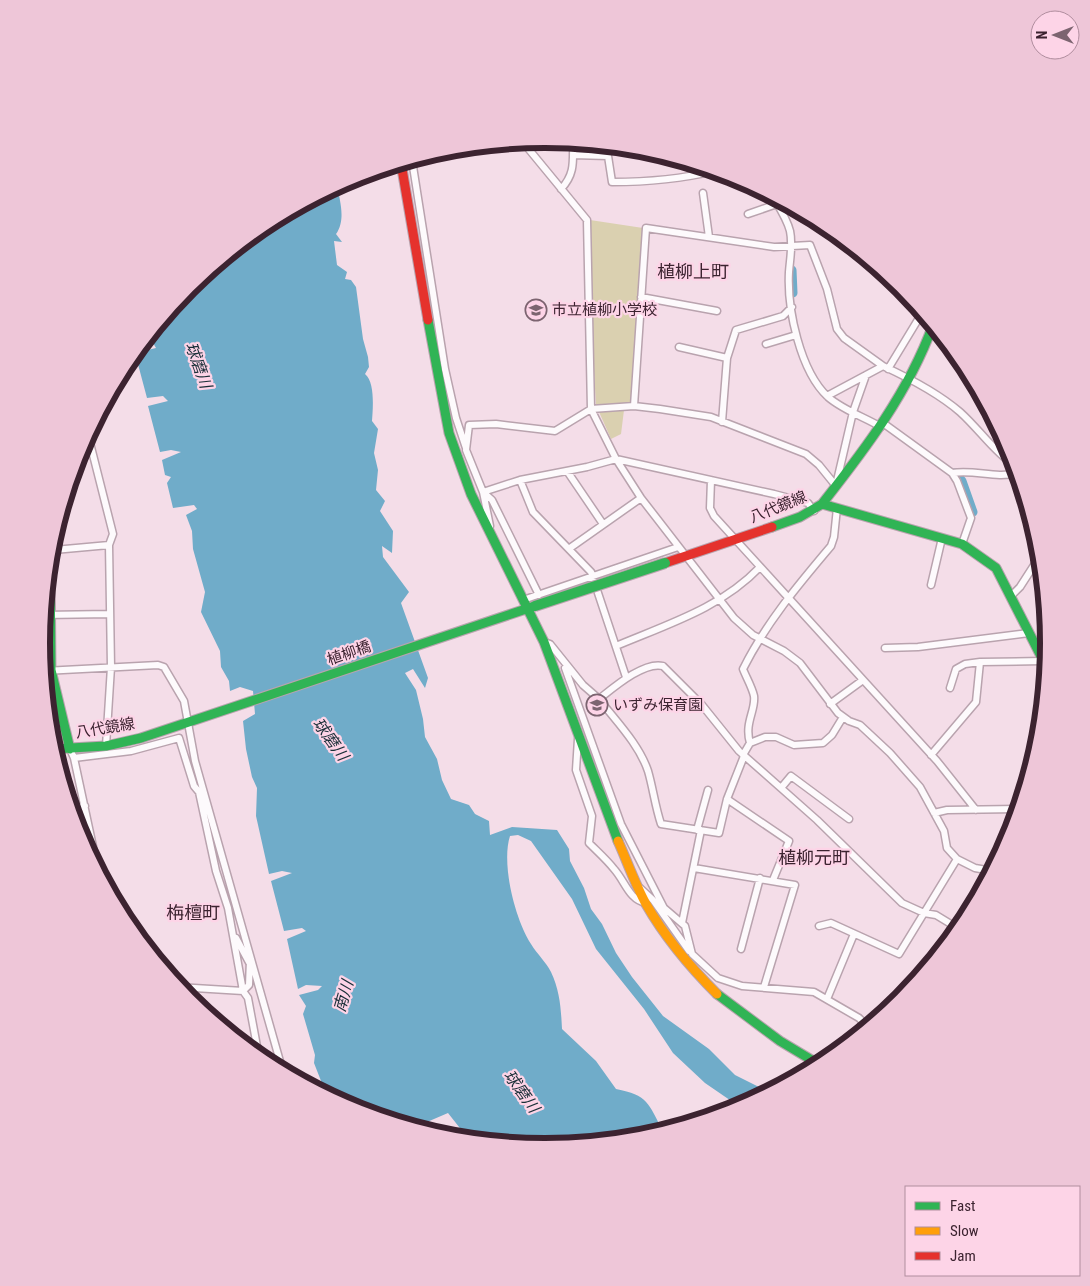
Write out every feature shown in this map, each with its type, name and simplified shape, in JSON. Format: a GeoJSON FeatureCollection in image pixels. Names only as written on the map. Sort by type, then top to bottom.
{"type":"FeatureCollection","features":[{"type":"Feature","properties":{"kind":"street"},"geometry":{"type":"LineString","coordinates":[[528,149],[587,220],[591,409],[616,459],[641,498],[734,618],[758,639],[784,651],[800,663],[830,704],[843,717],[860,724],[890,753],[920,788],[944,831],[947,848],[957,859],[975,868],[985,870]]}},
{"type":"Feature","properties":{"kind":"street"},"geometry":{"type":"LineString","coordinates":[[562,189],[571,179],[574,167],[573,149]]}},
{"type":"Feature","properties":{"kind":"street"},"geometry":{"type":"LineString","coordinates":[[573,155],[608,156],[612,182],[650,181],[702,173]]}},
{"type":"Feature","properties":{"kind":"street"},"geometry":{"type":"LineString","coordinates":[[413,166],[445,370],[456,418],[466,450],[483,492],[491,531]]}},
{"type":"Feature","properties":{"kind":"street"},"geometry":{"type":"LineString","coordinates":[[402,169],[440,394],[450,433],[471,494],[491,531],[544,642],[607,816],[639,887],[692,954],[718,978],[742,986],[814,992],[863,1022]]}},
{"type":"Feature","properties":{"kind":"street"},"geometry":{"type":"LineString","coordinates":[[703,193],[709,237]]}},
{"type":"Feature","properties":{"kind":"street"},"geometry":{"type":"LineString","coordinates":[[748,214],[775,205]]}},
{"type":"Feature","properties":{"kind":"street"},"geometry":{"type":"LineString","coordinates":[[778,207],[790,230],[792,247],[789,273],[792,307],[796,335],[808,366],[827,396],[839,406],[882,425],[952,473],[971,518],[962,544]]}},
{"type":"Feature","properties":{"kind":"street"},"geometry":{"type":"LineString","coordinates":[[634,406],[646,228],[774,247],[810,245],[827,289],[837,328],[844,338],[886,367],[909,379],[961,413],[1004,458]]}},
{"type":"Feature","properties":{"kind":"street"},"geometry":{"type":"LineString","coordinates":[[641,297],[717,311]]}},
{"type":"Feature","properties":{"kind":"street"},"geometry":{"type":"LineString","coordinates":[[722,422],[727,358],[736,330],[783,316],[792,307]]}},
{"type":"Feature","properties":{"kind":"street"},"geometry":{"type":"LineString","coordinates":[[827,396],[886,367],[918,319]]}},
{"type":"Feature","properties":{"kind":"street"},"geometry":{"type":"LineString","coordinates":[[483,492],[520,480],[616,459],[808,503],[818,507],[882,425],[918,366],[930,333]]}},
{"type":"Feature","properties":{"kind":"street"},"geometry":{"type":"LineString","coordinates":[[766,344],[796,335]]}},
{"type":"Feature","properties":{"kind":"street"},"geometry":{"type":"LineString","coordinates":[[679,347],[727,358]]}},
{"type":"Feature","properties":{"kind":"street"},"geometry":{"type":"LineString","coordinates":[[836,486],[853,412],[866,376]]}},
{"type":"Feature","properties":{"kind":"street"},"geometry":{"type":"LineString","coordinates":[[466,450],[469,425],[496,424],[555,431],[591,409],[634,406],[711,418],[806,454],[819,465],[836,486]]}},
{"type":"Feature","properties":{"kind":"street"},"geometry":{"type":"LineString","coordinates":[[91,446],[114,534],[108,545],[111,667],[106,746]]}},
{"type":"Feature","properties":{"kind":"street"},"geometry":{"type":"LineString","coordinates":[[567,471],[603,524]]}},
{"type":"Feature","properties":{"kind":"street"},"geometry":{"type":"LineString","coordinates":[[952,473],[978,471],[1001,477],[1010,475]]}},
{"type":"Feature","properties":{"kind":"street"},"geometry":{"type":"LineString","coordinates":[[520,480],[533,512],[570,548],[593,577],[626,677]]}},
{"type":"Feature","properties":{"kind":"street"},"geometry":{"type":"LineString","coordinates":[[711,480],[711,512],[931,755],[976,810]]}},
{"type":"Feature","properties":{"kind":"street"},"geometry":{"type":"LineString","coordinates":[[483,492],[492,500],[539,595]]}},
{"type":"Feature","properties":{"kind":"street"},"geometry":{"type":"LineString","coordinates":[[570,548],[641,498]]}},
{"type":"Feature","properties":{"kind":"street","name":"八代鏡線"},"geometry":{"type":"LineString","coordinates":[[526,607],[686,557],[818,507],[837,508],[962,544],[996,568],[1040,654]]}},
{"type":"Feature","properties":{"kind":"street"},"geometry":{"type":"LineString","coordinates":[[544,642],[550,644],[583,686],[599,698],[633,744],[648,770],[655,806],[661,824],[719,833],[728,799],[750,743],[748,723],[754,697],[743,669],[758,639],[789,596],[831,546],[836,528],[837,508]]}},
{"type":"Feature","properties":{"kind":"street"},"geometry":{"type":"LineString","coordinates":[[931,585],[942,538]]}},
{"type":"Feature","properties":{"kind":"street"},"geometry":{"type":"LineString","coordinates":[[59,552],[108,545]]}},
{"type":"Feature","properties":{"kind":"street"},"geometry":{"type":"LineString","coordinates":[[526,607],[539,595],[678,547]]}},
{"type":"Feature","properties":{"kind":"street"},"geometry":{"type":"LineString","coordinates":[[1011,596],[1020,587],[1034,566]]}},
{"type":"Feature","properties":{"kind":"street"},"geometry":{"type":"LineString","coordinates":[[616,646],[720,601],[745,583],[760,567]]}},
{"type":"Feature","properties":{"kind":"street","name":"植柳橋"},"geometry":{"type":"LineString","coordinates":[[189,722],[526,607]]}},
{"type":"Feature","properties":{"kind":"street"},"geometry":{"type":"LineString","coordinates":[[51,615],[110,614]]}},
{"type":"Feature","properties":{"kind":"street"},"geometry":{"type":"LineString","coordinates":[[885,648],[918,647],[1029,633]]}},
{"type":"Feature","properties":{"kind":"street"},"geometry":{"type":"LineString","coordinates":[[931,755],[976,702],[980,662]]}},
{"type":"Feature","properties":{"kind":"street"},"geometry":{"type":"LineString","coordinates":[[950,688],[956,669],[966,664],[980,662],[1039,664]]}},
{"type":"Feature","properties":{"kind":"street"},"geometry":{"type":"LineString","coordinates":[[564,664],[621,824],[664,908]]}},
{"type":"Feature","properties":{"kind":"street"},"geometry":{"type":"LineString","coordinates":[[51,671],[158,665],[164,667],[184,701],[195,761],[281,1062]]}},
{"type":"Feature","properties":{"kind":"street"},"geometry":{"type":"LineString","coordinates":[[599,698],[626,677],[657,665],[662,666],[702,705],[744,755],[861,862],[902,903],[924,914],[936,915],[952,925]]}},
{"type":"Feature","properties":{"kind":"street"},"geometry":{"type":"LineString","coordinates":[[830,704],[863,680]]}},
{"type":"Feature","properties":{"kind":"street"},"geometry":{"type":"LineString","coordinates":[[52,684],[72,753],[91,840]]}},
{"type":"Feature","properties":{"kind":"street"},"geometry":{"type":"LineString","coordinates":[[750,743],[772,736],[794,745],[823,743],[832,735],[843,717]]}},
{"type":"Feature","properties":{"kind":"street","name":"八代鏡線"},"geometry":{"type":"LineString","coordinates":[[62,751],[72,753],[141,738],[189,722]]}},
{"type":"Feature","properties":{"kind":"street"},"geometry":{"type":"LineString","coordinates":[[578,734],[576,770],[592,816],[589,843],[616,871],[625,887],[640,902],[650,902],[664,908],[682,923]]}},
{"type":"Feature","properties":{"kind":"street"},"geometry":{"type":"LineString","coordinates":[[72,753],[115,754],[179,738],[194,786],[199,792],[232,930],[243,992],[248,998],[255,1044]]}},
{"type":"Feature","properties":{"kind":"street"},"geometry":{"type":"LineString","coordinates":[[781,788],[791,776],[850,818]]}},
{"type":"Feature","properties":{"kind":"street"},"geometry":{"type":"LineString","coordinates":[[692,954],[682,923],[708,790]]}},
{"type":"Feature","properties":{"kind":"street"},"geometry":{"type":"LineString","coordinates":[[728,799],[788,842],[773,880]]}},
{"type":"Feature","properties":{"kind":"street"},"geometry":{"type":"LineString","coordinates":[[78,806],[84,806]]}},
{"type":"Feature","properties":{"kind":"street"},"geometry":{"type":"LineString","coordinates":[[934,813],[947,810],[1011,809]]}},
{"type":"Feature","properties":{"kind":"street"},"geometry":{"type":"LineString","coordinates":[[819,926],[831,923],[899,954],[957,859]]}},
{"type":"Feature","properties":{"kind":"street"},"geometry":{"type":"LineString","coordinates":[[694,868],[795,885],[764,987]]}},
{"type":"Feature","properties":{"kind":"street"},"geometry":{"type":"LineString","coordinates":[[741,949],[760,878]]}},
{"type":"Feature","properties":{"kind":"street"},"geometry":{"type":"LineString","coordinates":[[650,902],[669,938],[694,971],[724,1000],[780,1042],[812,1060]]}},
{"type":"Feature","properties":{"kind":"street"},"geometry":{"type":"LineString","coordinates":[[232,930],[250,964]]}},
{"type":"Feature","properties":{"kind":"street"},"geometry":{"type":"LineString","coordinates":[[827,999],[854,934]]}},
{"type":"Feature","properties":{"kind":"street"},"geometry":{"type":"LineString","coordinates":[[243,992],[249,985],[251,956]]}},
{"type":"Feature","properties":{"kind":"street"},"geometry":{"type":"LineString","coordinates":[[190,988],[243,992]]}},
{"type":"Feature","properties":{"kind":"shaded area"},"geometry":{"type":"Polygon","coordinates":[[[590,220],[643,228],[633,403],[624,410],[621,434],[611,439],[596,405],[592,337],[590,220]]]}},
{"type":"Feature","properties":{"kind":"water"},"geometry":{"type":"Polygon","coordinates":[[[339,194],[342,217],[336,234],[342,242],[334,241],[337,265],[347,272],[345,279],[351,280],[356,287],[363,339],[368,357],[369,367],[365,374],[372,389],[372,421],[378,429],[374,453],[378,470],[376,490],[385,501],[380,511],[393,531],[392,553],[382,546],[383,557],[409,592],[401,603],[428,678],[425,688],[413,669],[405,673],[416,690],[425,737],[437,759],[442,780],[451,799],[469,805],[475,814],[489,821],[490,835],[512,827],[557,830],[569,849],[570,861],[584,888],[591,909],[602,924],[616,953],[632,977],[663,1016],[709,1049],[735,1075],[761,1088],[731,1101],[705,1083],[673,1053],[644,1009],[596,949],[572,899],[531,841],[518,835],[510,836],[508,848],[508,876],[511,891],[525,933],[533,948],[549,968],[554,979],[560,1000],[562,1029],[596,1061],[616,1089],[635,1094],[646,1102],[660,1124],[610,1134],[577,1137],[545,1138],[480,1134],[462,1131],[448,1113],[427,1123],[386,1112],[323,1085],[314,1063],[315,1055],[303,1014],[306,1006],[299,995],[318,990],[322,986],[306,985],[298,989],[287,939],[306,931],[302,928],[284,931],[271,881],[292,873],[282,871],[269,874],[256,816],[257,788],[252,777],[246,749],[243,721],[255,714],[253,691],[240,687],[230,691],[229,681],[221,667],[220,651],[201,612],[205,592],[193,549],[192,531],[186,515],[197,509],[194,505],[173,508],[167,483],[171,477],[165,475],[162,460],[181,452],[171,450],[160,452],[148,406],[168,401],[163,396],[147,398],[137,362],[146,350],[156,348],[152,342],[195,293],[219,271],[270,231],[298,214],[339,194]]]}},
{"type":"Feature","properties":{"kind":"waterway"},"geometry":{"type":"LineString","coordinates":[[792,270],[793,293]]}},
{"type":"Feature","properties":{"kind":"waterway"},"geometry":{"type":"LineString","coordinates":[[955,473],[962,481],[973,512]]}},
{"type":"Feature","properties":{"kind":"traffic: fast"},"geometry":{"type":"LineString","coordinates":[[428,320],[449,433],[471,494],[544,642],[618,841]]}},
{"type":"Feature","properties":{"kind":"traffic: fast"},"geometry":{"type":"LineString","coordinates":[[822,504],[885,419],[911,374],[930,332]]}},
{"type":"Feature","properties":{"kind":"traffic: fast"},"geometry":{"type":"LineString","coordinates":[[772,527],[800,517],[822,504],[962,544],[996,568],[1040,654]]}},
{"type":"Feature","properties":{"kind":"traffic: fast"},"geometry":{"type":"LineString","coordinates":[[535,606],[665,563]]}},
{"type":"Feature","properties":{"kind":"traffic: fast"},"geometry":{"type":"LineString","coordinates":[[62,748],[106,746],[141,738],[535,606]]}},
{"type":"Feature","properties":{"kind":"traffic: fast"},"geometry":{"type":"LineString","coordinates":[[51,624],[51,670],[70,749]]}},
{"type":"Feature","properties":{"kind":"traffic: fast"},"geometry":{"type":"LineString","coordinates":[[717,994],[780,1041],[812,1060]]}},
{"type":"Feature","properties":{"kind":"traffic: slow"},"geometry":{"type":"LineString","coordinates":[[618,841],[638,889],[653,916],[697,973],[717,994]]}},
{"type":"Feature","properties":{"kind":"traffic: jam"},"geometry":{"type":"LineString","coordinates":[[402,169],[428,320]]}},
{"type":"Feature","properties":{"kind":"traffic: jam"},"geometry":{"type":"LineString","coordinates":[[665,563],[772,527]]}},
{"type":"Feature","properties":{"kind":"place","name":"市立植柳小学校"},"geometry":{"type":"Point","coordinates":[536,310]}},
{"type":"Feature","properties":{"kind":"place","name":"いずみ保育園"},"geometry":{"type":"Point","coordinates":[597,705]}},
{"type":"Feature","properties":{"kind":"district","name":"植柳上町"},"geometry":{"type":"Point","coordinates":[693,272]}},
{"type":"Feature","properties":{"kind":"district","name":"植柳元町"},"geometry":{"type":"Point","coordinates":[814,858]}},
{"type":"Feature","properties":{"kind":"district","name":"栴檀町"},"geometry":{"type":"Point","coordinates":[193,913]}},
{"type":"Feature","properties":{"kind":"water label","name":"球磨川"},"geometry":{"type":"Point","coordinates":[199,365]}},
{"type":"Feature","properties":{"kind":"water label","name":"球磨川"},"geometry":{"type":"Point","coordinates":[331,739]}},
{"type":"Feature","properties":{"kind":"water label","name":"南川"},"geometry":{"type":"Point","coordinates":[343,996]}},
{"type":"Feature","properties":{"kind":"water label","name":"球磨川"},"geometry":{"type":"Point","coordinates":[522,1091]}}]}
